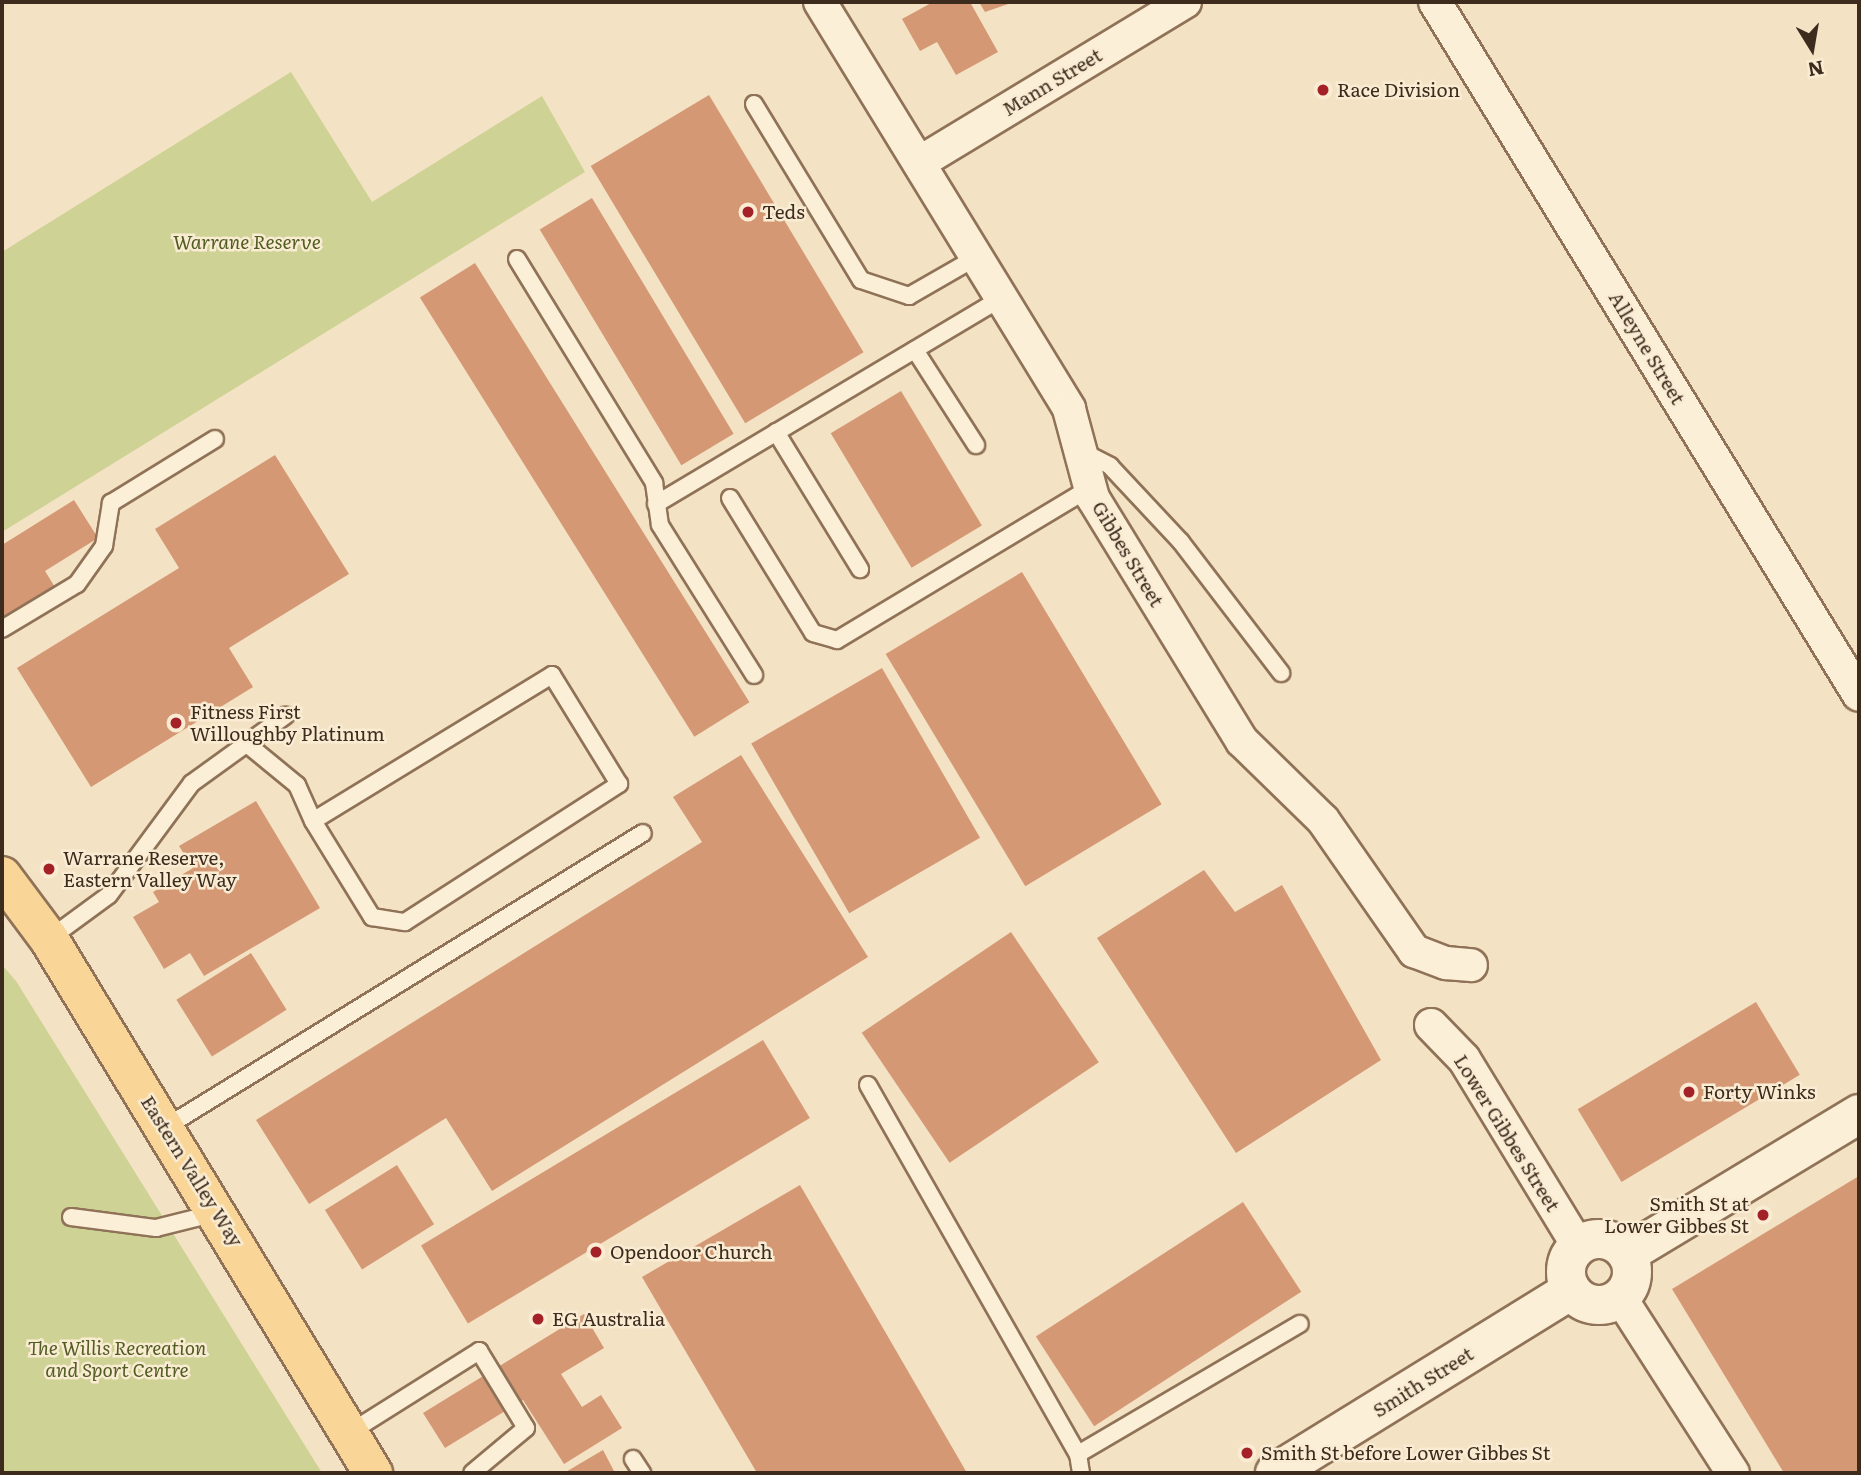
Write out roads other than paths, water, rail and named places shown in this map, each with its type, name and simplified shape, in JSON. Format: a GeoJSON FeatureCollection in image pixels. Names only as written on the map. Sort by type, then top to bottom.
{"type":"FeatureCollection","features":[{"type":"Feature","properties":{"kind":"main road","name":"Eastern Valley Way"},"geometry":{"type":"LineString","coordinates":[[2,876],[49,939],[219,1212],[373,1473]]}},
{"type":"Feature","properties":{"kind":"street","name":"Gibbes Street"},"geometry":{"type":"LineString","coordinates":[[820,2],[1069,409],[1090,488],[1242,741],[1323,820],[1415,951],[1446,963],[1471,965]]}},
{"type":"Feature","properties":{"kind":"street","name":"Mann Street"},"geometry":{"type":"LineString","coordinates":[[919,163],[1185,2]]}},
{"type":"Feature","properties":{"kind":"street","name":"Alleyne Street"},"geometry":{"type":"LineString","coordinates":[[1435,2],[1859,695]]}},
{"type":"Feature","properties":{"kind":"street","name":"Lower Gibbes Street"},"geometry":{"type":"LineString","coordinates":[[1431,1025],[1464,1059],[1578,1246]]}},
{"type":"Feature","properties":{"kind":"street"},"geometry":{"type":"LineString","coordinates":[[1627,1254],[1859,1114]]}},
{"type":"Feature","properties":{"kind":"street"},"geometry":{"type":"LineString","coordinates":[[1587,1240],[1610,1240],[1627,1254],[1632,1272],[1620,1297],[1591,1304],[1571,1290],[1566,1264],[1578,1246],[1587,1240]]}},
{"type":"Feature","properties":{"kind":"street","name":"Smith Street"},"geometry":{"type":"LineString","coordinates":[[1275,1473],[1571,1290]]}},
{"type":"Feature","properties":{"kind":"street"},"geometry":{"type":"LineString","coordinates":[[1620,1297],[1733,1473]]}},
{"type":"Feature","properties":{"kind":"lane"},"geometry":{"type":"LineString","coordinates":[[754,104],[860,280],[909,296],[975,258]]}},
{"type":"Feature","properties":{"kind":"lane"},"geometry":{"type":"LineString","coordinates":[[517,259],[654,482],[660,525],[754,675]]}},
{"type":"Feature","properties":{"kind":"lane"},"geometry":{"type":"LineString","coordinates":[[656,504],[1000,299]]}},
{"type":"Feature","properties":{"kind":"lane"},"geometry":{"type":"LineString","coordinates":[[915,350],[976,445]]}},
{"type":"Feature","properties":{"kind":"lane"},"geometry":{"type":"LineString","coordinates":[[776,432],[860,569]]}},
{"type":"Feature","properties":{"kind":"lane"},"geometry":{"type":"LineString","coordinates":[[2,629],[77,583],[104,546],[111,503],[215,439]]}},
{"type":"Feature","properties":{"kind":"lane"},"geometry":{"type":"LineString","coordinates":[[1080,451],[1110,466],[1181,542],[1281,673]]}},
{"type":"Feature","properties":{"kind":"lane"},"geometry":{"type":"LineString","coordinates":[[730,498],[813,633],[837,640],[1090,488]]}},
{"type":"Feature","properties":{"kind":"lane"},"geometry":{"type":"LineString","coordinates":[[247,744],[298,785],[313,821],[372,917],[405,922],[619,784],[552,675],[313,821]]}},
{"type":"Feature","properties":{"kind":"lane"},"geometry":{"type":"LineString","coordinates":[[49,939],[109,895],[192,783],[285,716]]}},
{"type":"Feature","properties":{"kind":"lane"},"geometry":{"type":"LineString","coordinates":[[166,1127],[643,833]]}},
{"type":"Feature","properties":{"kind":"lane"},"geometry":{"type":"LineString","coordinates":[[868,1085],[1078,1454],[1081,1473]]}},
{"type":"Feature","properties":{"kind":"lane"},"geometry":{"type":"LineString","coordinates":[[71,1217],[156,1228],[219,1212]]}},
{"type":"Feature","properties":{"kind":"lane"},"geometry":{"type":"LineString","coordinates":[[1078,1454],[1300,1324]]}},
{"type":"Feature","properties":{"kind":"lane"},"geometry":{"type":"LineString","coordinates":[[349,1433],[479,1350],[526,1428],[472,1473]]}},
{"type":"Feature","properties":{"kind":"place","name":"Race Division"},"geometry":{"type":"Point","coordinates":[1323,90]}},
{"type":"Feature","properties":{"kind":"place","name":"Teds"},"geometry":{"type":"Point","coordinates":[748,212]}},
{"type":"Feature","properties":{"kind":"place","name":"Fitness First Willoughby Platinum"},"geometry":{"type":"Point","coordinates":[176,723]}},
{"type":"Feature","properties":{"kind":"place","name":"Warrane Reserve, Eastern Valley Way"},"geometry":{"type":"Point","coordinates":[49,869]}},
{"type":"Feature","properties":{"kind":"place","name":"Forty Winks"},"geometry":{"type":"Point","coordinates":[1689,1092]}},
{"type":"Feature","properties":{"kind":"place","name":"Smith St at Lower Gibbes St"},"geometry":{"type":"Point","coordinates":[1763,1215]}},
{"type":"Feature","properties":{"kind":"place","name":"Opendoor Church"},"geometry":{"type":"Point","coordinates":[596,1252]}},
{"type":"Feature","properties":{"kind":"place","name":"EG Australia"},"geometry":{"type":"Point","coordinates":[538,1319]}},
{"type":"Feature","properties":{"kind":"place","name":"Smith St before Lower Gibbes St"},"geometry":{"type":"Point","coordinates":[1247,1453]}},
{"type":"Feature","properties":{"kind":"park label","name":"Warrane Reserve"},"geometry":{"type":"Point","coordinates":[247,242]}},
{"type":"Feature","properties":{"kind":"park label","name":"The Willis Recreation and Sport Centre"},"geometry":{"type":"Point","coordinates":[117,1359]}}]}
